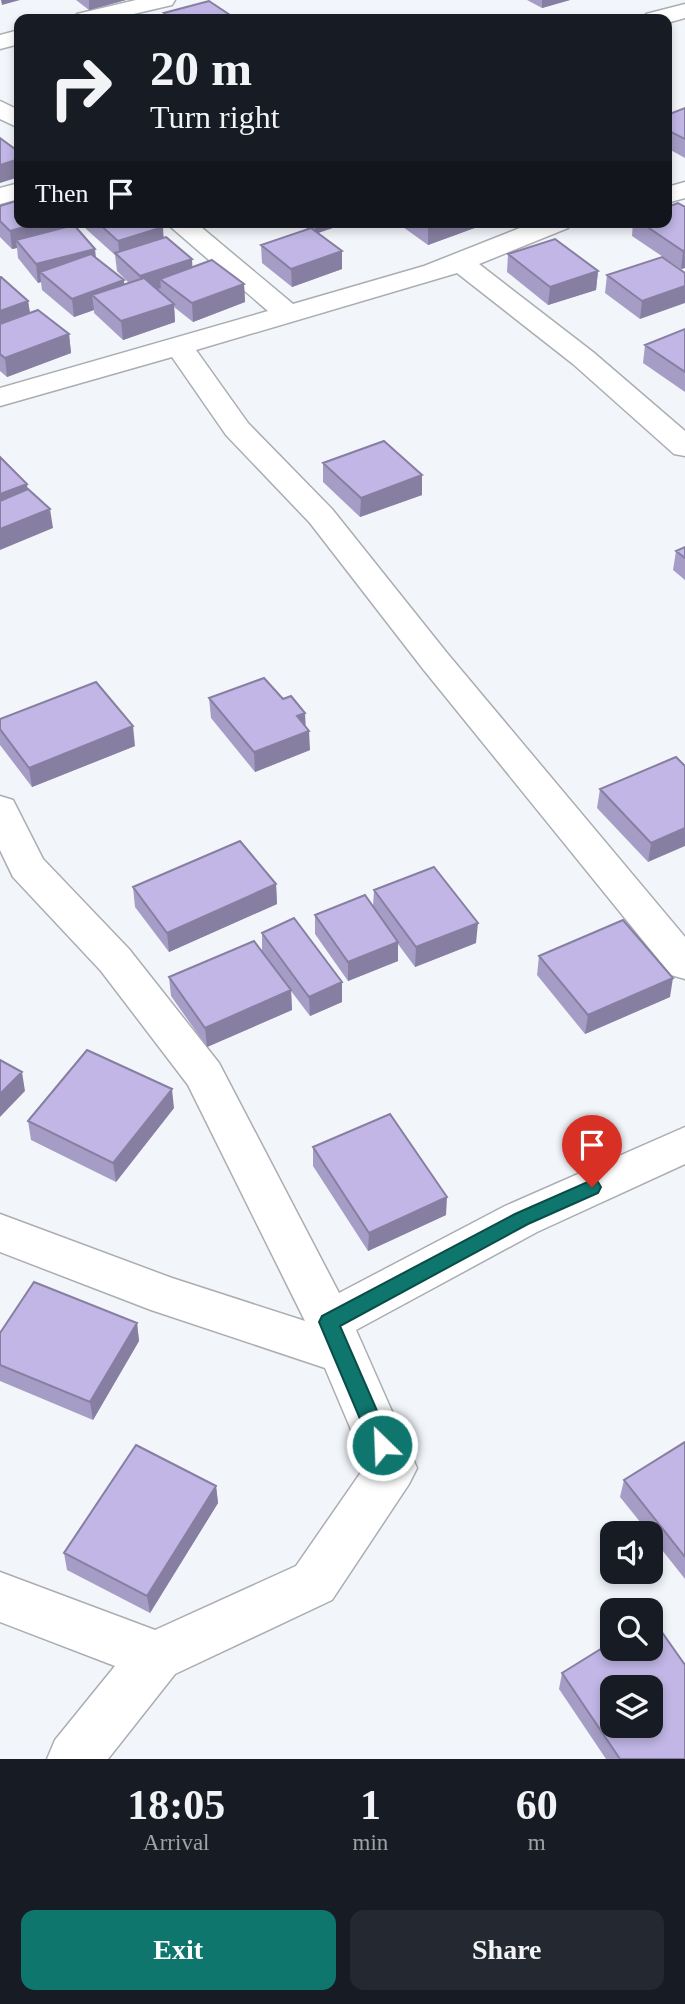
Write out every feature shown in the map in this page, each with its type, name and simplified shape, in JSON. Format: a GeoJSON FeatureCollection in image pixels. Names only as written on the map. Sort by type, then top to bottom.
{"type":"FeatureCollection","features":[{"type":"Feature","properties":{"kind":"street"},"geometry":{"type":"LineString","coordinates":[[106,14],[164,0]]}},
{"type":"Feature","properties":{"kind":"street"},"geometry":{"type":"LineString","coordinates":[[185,228],[290,316]]}},
{"type":"Feature","properties":{"kind":"street"},"geometry":{"type":"LineString","coordinates":[[0,397],[290,316],[434,272],[544,228]]}},
{"type":"Feature","properties":{"kind":"street"},"geometry":{"type":"LineString","coordinates":[[460,262],[583,358],[685,447]]}},
{"type":"Feature","properties":{"kind":"street"},"geometry":{"type":"LineString","coordinates":[[179,346],[237,429],[321,516],[435,661],[685,964]]}},
{"type":"Feature","properties":{"kind":"street"},"geometry":{"type":"LineString","coordinates":[[0,809],[27,867],[116,960],[204,1075],[335,1337],[392,1468],[314,1583],[156,1657],[74,1759]]}},
{"type":"Feature","properties":{"kind":"street"},"geometry":{"type":"LineString","coordinates":[[0,1233],[167,1296],[335,1337],[521,1219],[685,1145]]}},
{"type":"Feature","properties":{"kind":"street"},"geometry":{"type":"LineString","coordinates":[[0,1597],[156,1657]]}},
{"type":"Feature","properties":{"kind":"building"},"geometry":{"type":"Polygon","coordinates":[[[209,1],[228,14],[166,14],[209,1]]]}},
{"type":"Feature","properties":{"kind":"building"},"geometry":{"type":"Polygon","coordinates":[[[685,108],[685,139],[672,132],[672,113],[685,108]]]}},
{"type":"Feature","properties":{"kind":"building"},"geometry":{"type":"Polygon","coordinates":[[[0,138],[14,148],[14,161],[0,165],[0,138]]]}},
{"type":"Feature","properties":{"kind":"building"},"geometry":{"type":"Polygon","coordinates":[[[14,202],[14,228],[21,228],[10,231],[0,221],[0,206],[14,202]]]}},
{"type":"Feature","properties":{"kind":"building"},"geometry":{"type":"Polygon","coordinates":[[[678,203],[685,207],[683,251],[649,228],[672,228],[672,205],[678,203]]]}},
{"type":"Feature","properties":{"kind":"building"},"geometry":{"type":"Polygon","coordinates":[[[62,228],[77,228],[95,249],[36,264],[16,240],[62,228]]]}},
{"type":"Feature","properties":{"kind":"building"},"geometry":{"type":"Polygon","coordinates":[[[104,228],[160,228],[118,241],[104,228]]]}},
{"type":"Feature","properties":{"kind":"building"},"geometry":{"type":"Polygon","coordinates":[[[311,228],[342,251],[291,269],[261,245],[311,228]]]}},
{"type":"Feature","properties":{"kind":"building"},"geometry":{"type":"Polygon","coordinates":[[[166,237],[192,259],[140,276],[115,253],[166,237]]]}},
{"type":"Feature","properties":{"kind":"building"},"geometry":{"type":"Polygon","coordinates":[[[555,239],[598,271],[550,287],[508,254],[555,239]]]}},
{"type":"Feature","properties":{"kind":"building"},"geometry":{"type":"Polygon","coordinates":[[[91,254],[124,280],[72,299],[40,272],[91,254]]]}},
{"type":"Feature","properties":{"kind":"building"},"geometry":{"type":"Polygon","coordinates":[[[662,257],[685,273],[685,286],[642,301],[607,275],[662,257]]]}},
{"type":"Feature","properties":{"kind":"building"},"geometry":{"type":"Polygon","coordinates":[[[212,260],[244,284],[192,303],[160,279],[212,260]]]}},
{"type":"Feature","properties":{"kind":"building"},"geometry":{"type":"Polygon","coordinates":[[[1,277],[28,301],[0,311],[1,277]]]}},
{"type":"Feature","properties":{"kind":"building"},"geometry":{"type":"Polygon","coordinates":[[[144,278],[174,304],[121,321],[92,295],[144,278]]]}},
{"type":"Feature","properties":{"kind":"building"},"geometry":{"type":"Polygon","coordinates":[[[38,310],[69,334],[5,358],[0,354],[0,324],[38,310]]]}},
{"type":"Feature","properties":{"kind":"building"},"geometry":{"type":"Polygon","coordinates":[[[685,329],[685,372],[645,345],[685,329]]]}},
{"type":"Feature","properties":{"kind":"building"},"geometry":{"type":"Polygon","coordinates":[[[384,441],[422,475],[361,498],[323,463],[384,441]]]}},
{"type":"Feature","properties":{"kind":"building"},"geometry":{"type":"Polygon","coordinates":[[[0,457],[27,484],[0,494],[0,457]]]}},
{"type":"Feature","properties":{"kind":"building"},"geometry":{"type":"Polygon","coordinates":[[[28,489],[50,509],[0,529],[0,501],[28,489]]]}},
{"type":"Feature","properties":{"kind":"building"},"geometry":{"type":"Polygon","coordinates":[[[685,547],[685,558],[676,551],[685,547]]]}},
{"type":"Feature","properties":{"kind":"building"},"geometry":{"type":"Polygon","coordinates":[[[264,678],[283,699],[291,696],[305,713],[297,716],[309,731],[254,752],[209,698],[264,678]]]}},
{"type":"Feature","properties":{"kind":"building"},"geometry":{"type":"Polygon","coordinates":[[[96,682],[133,726],[29,768],[0,729],[0,719],[96,682]]]}},
{"type":"Feature","properties":{"kind":"building"},"geometry":{"type":"Polygon","coordinates":[[[676,757],[685,766],[685,828],[651,843],[600,789],[676,757]]]}},
{"type":"Feature","properties":{"kind":"building"},"geometry":{"type":"Polygon","coordinates":[[[240,841],[276,884],[167,933],[133,887],[240,841]]]}},
{"type":"Feature","properties":{"kind":"building"},"geometry":{"type":"Polygon","coordinates":[[[434,867],[478,923],[416,947],[374,890],[434,867]]]}},
{"type":"Feature","properties":{"kind":"building"},"geometry":{"type":"Polygon","coordinates":[[[365,895],[398,942],[348,962],[315,915],[365,895]]]}},
{"type":"Feature","properties":{"kind":"building"},"geometry":{"type":"Polygon","coordinates":[[[294,918],[342,982],[309,997],[262,933],[294,918]]]}},
{"type":"Feature","properties":{"kind":"building"},"geometry":{"type":"Polygon","coordinates":[[[623,920],[673,978],[588,1015],[539,956],[623,920]]]}},
{"type":"Feature","properties":{"kind":"building"},"geometry":{"type":"Polygon","coordinates":[[[254,941],[291,990],[205,1028],[169,977],[254,941]]]}},
{"type":"Feature","properties":{"kind":"building"},"geometry":{"type":"Polygon","coordinates":[[[87,1050],[172,1089],[113,1163],[28,1121],[87,1050]]]}},
{"type":"Feature","properties":{"kind":"building"},"geometry":{"type":"Polygon","coordinates":[[[0,1060],[22,1072],[0,1094],[0,1060]]]}},
{"type":"Feature","properties":{"kind":"building"},"geometry":{"type":"Polygon","coordinates":[[[390,1114],[447,1197],[369,1233],[313,1147],[390,1114]]]}},
{"type":"Feature","properties":{"kind":"building"},"geometry":{"type":"Polygon","coordinates":[[[34,1282],[137,1323],[90,1402],[0,1365],[0,1333],[34,1282]]]}},
{"type":"Feature","properties":{"kind":"building"},"geometry":{"type":"Polygon","coordinates":[[[685,1442],[685,1557],[663,1529],[663,1521],[656,1521],[624,1480],[685,1442]]]}},
{"type":"Feature","properties":{"kind":"building"},"geometry":{"type":"Polygon","coordinates":[[[136,1445],[216,1486],[147,1596],[64,1553],[136,1445]]]}},
{"type":"Feature","properties":{"kind":"building"},"geometry":{"type":"Polygon","coordinates":[[[663,1634],[685,1665],[685,1759],[620,1759],[606,1738],[663,1738],[663,1675],[600,1675],[600,1729],[562,1673],[600,1649],[600,1661],[663,1661],[663,1634]]]}},
{"type":"Feature","properties":{"kind":"route"},"geometry":{"type":"LineString","coordinates":[[382,1445],[328,1322],[521,1219],[592,1187]]}}]}
